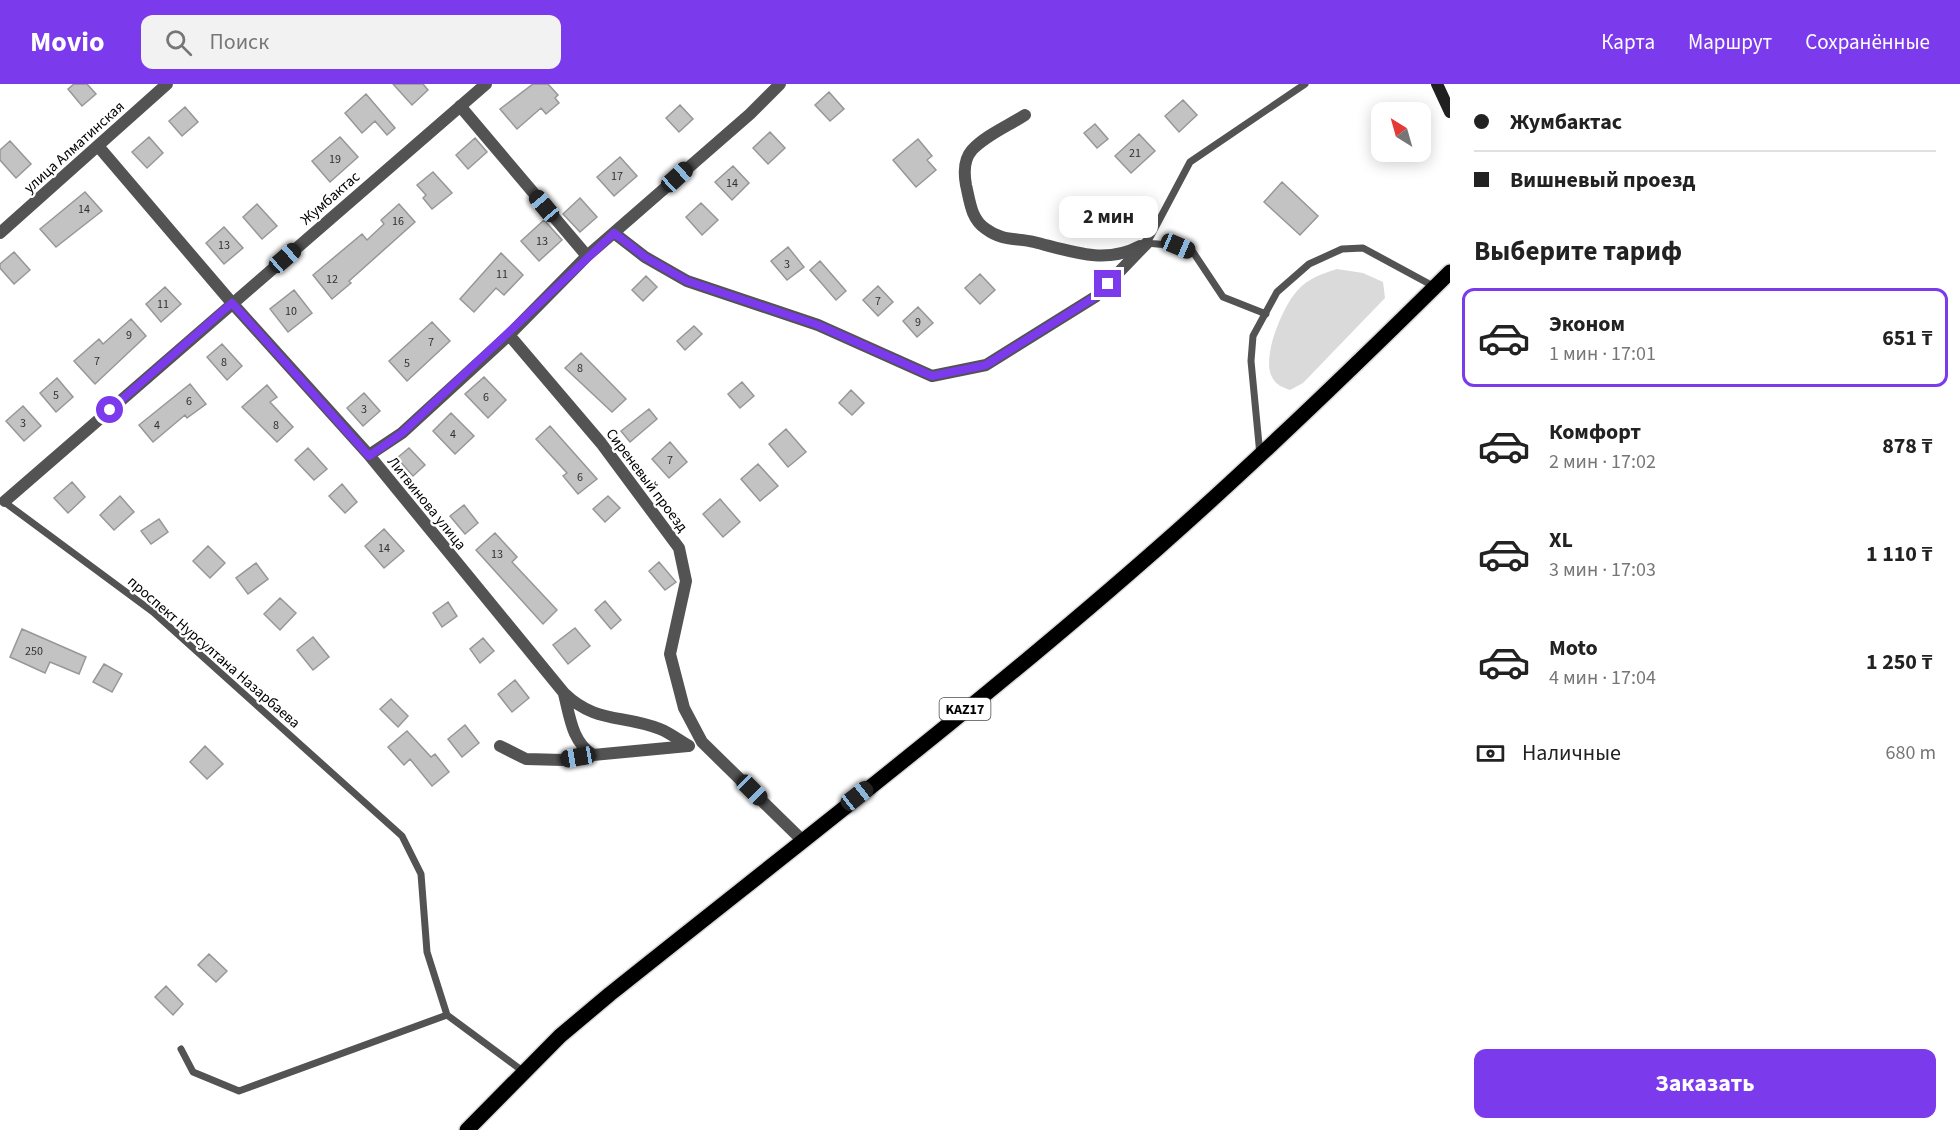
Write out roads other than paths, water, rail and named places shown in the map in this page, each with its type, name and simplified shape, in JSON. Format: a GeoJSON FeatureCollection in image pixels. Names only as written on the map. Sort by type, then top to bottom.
{"type":"FeatureCollection","features":[{"type":"Feature","properties":{"kind":"main road"},"geometry":{"type":"LineString","coordinates":[[1437,84],[1450,112]]}},
{"type":"Feature","properties":{"kind":"main road","name":"KAZ17"},"geometry":{"type":"LineString","coordinates":[[467,1130],[560,1036],[610,994],[1039,650],[1260,455],[1450,273]]}},
{"type":"Feature","properties":{"kind":"street","name":"улица Алматинская"},"geometry":{"type":"LineString","coordinates":[[0,232],[167,84]]}},
{"type":"Feature","properties":{"kind":"street","name":"Жумбактас"},"geometry":{"type":"LineString","coordinates":[[2,501],[486,84]]}},
{"type":"Feature","properties":{"kind":"street"},"geometry":{"type":"LineString","coordinates":[[369,456],[402,433],[509,334],[587,256],[750,114],[780,84]]}},
{"type":"Feature","properties":{"kind":"street"},"geometry":{"type":"LineString","coordinates":[[460,106],[587,256]]}},
{"type":"Feature","properties":{"kind":"street"},"geometry":{"type":"LineString","coordinates":[[1025,115],[970,152],[964,172],[973,215],[985,229],[1002,238],[1031,242],[1068,252],[1104,256],[1129,252],[1147,243]]}},
{"type":"Feature","properties":{"kind":"street","name":"Литвинова улица"},"geometry":{"type":"LineString","coordinates":[[98,146],[232,303],[369,456],[564,693]]}},
{"type":"Feature","properties":{"kind":"street"},"geometry":{"type":"LineString","coordinates":[[614,233],[645,257],[687,281],[818,325],[932,376],[986,365],[1095,297],[1147,243]]}},
{"type":"Feature","properties":{"kind":"street","name":"Сиреневый проезд"},"geometry":{"type":"LineString","coordinates":[[509,334],[601,443],[679,548],[686,581],[670,654],[684,708],[692,727],[702,742],[802,840]]}},
{"type":"Feature","properties":{"kind":"street"},"geometry":{"type":"LineString","coordinates":[[564,693],[577,706],[591,714],[660,729],[689,746],[718,757]]}},
{"type":"Feature","properties":{"kind":"street"},"geometry":{"type":"LineString","coordinates":[[564,693],[576,738],[583,749],[593,755]]}},
{"type":"Feature","properties":{"kind":"street"},"geometry":{"type":"LineString","coordinates":[[500,746],[526,759],[563,760],[689,746]]}},
{"type":"Feature","properties":{"kind":"lane"},"geometry":{"type":"LineString","coordinates":[[1266,314],[1223,297],[1193,252],[1178,246],[1147,243],[1190,162],[1305,84]]}},
{"type":"Feature","properties":{"kind":"lane"},"geometry":{"type":"LineString","coordinates":[[1260,455],[1251,361],[1253,336],[1276,292],[1309,264],[1342,249],[1364,248],[1435,287]]}},
{"type":"Feature","properties":{"kind":"lane","name":"проспект Нурсултана Назарбаева"},"geometry":{"type":"LineString","coordinates":[[2,501],[153,612],[402,836],[421,874],[426,952],[447,1015]]}},
{"type":"Feature","properties":{"kind":"lane"},"geometry":{"type":"LineString","coordinates":[[181,1049],[193,1072],[239,1091],[447,1015],[524,1072]]}}]}
